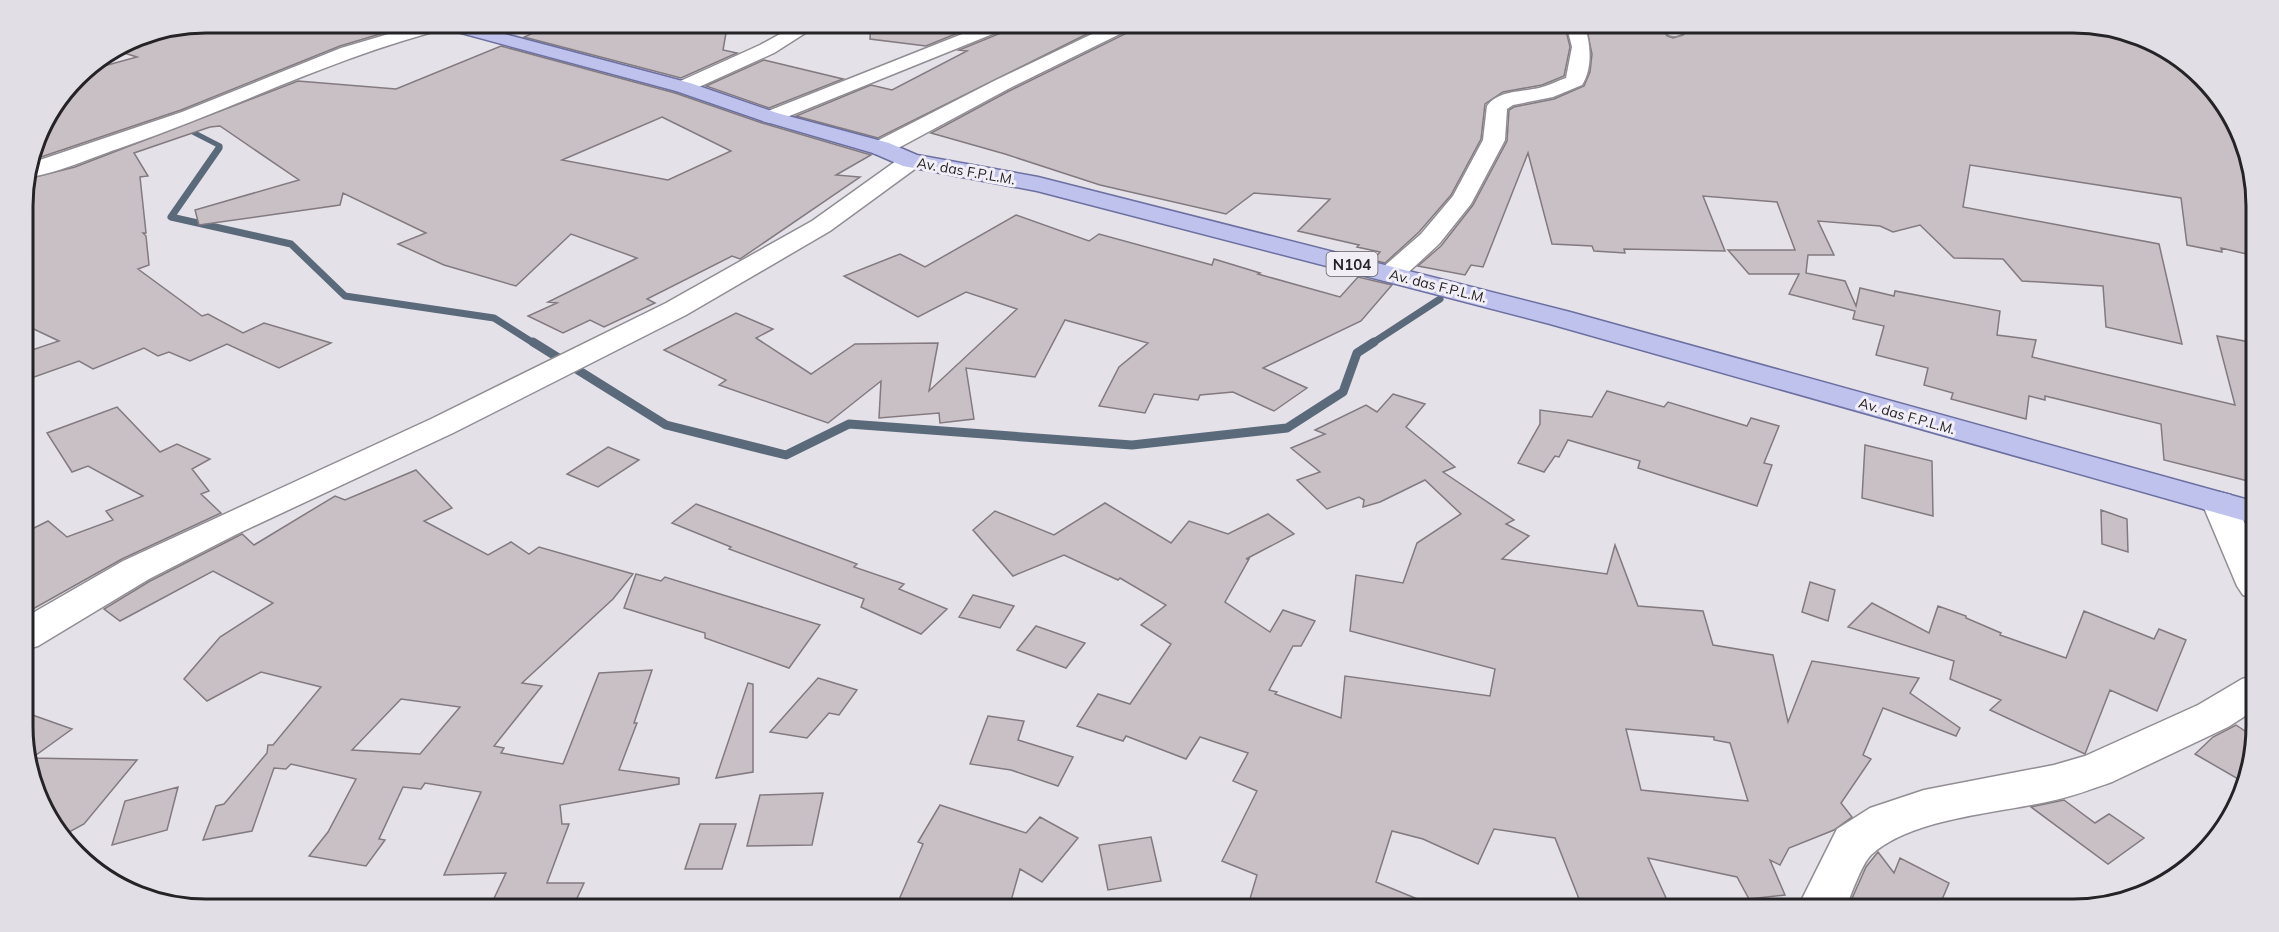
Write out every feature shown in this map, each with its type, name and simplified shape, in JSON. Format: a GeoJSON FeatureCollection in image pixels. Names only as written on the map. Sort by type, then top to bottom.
{"type":"FeatureCollection","features":[{"type":"Feature","properties":{"kind":"main road","name":"Av. das F.P.L.M."},"geometry":{"type":"LineString","coordinates":[[483,33],[683,87],[770,117],[881,148],[911,161],[1049,187],[1571,321],[2246,510]]}},
{"type":"Feature","properties":{"kind":"street"},"geometry":{"type":"LineString","coordinates":[[37,168],[189,116],[364,45],[404,33]]}},
{"type":"Feature","properties":{"kind":"street"},"geometry":{"type":"LineString","coordinates":[[683,87],[767,50],[794,33]]}},
{"type":"Feature","properties":{"kind":"street"},"geometry":{"type":"LineString","coordinates":[[770,117],[977,33]]}},
{"type":"Feature","properties":{"kind":"street"},"geometry":{"type":"LineString","coordinates":[[881,148],[1106,33]]}},
{"type":"Feature","properties":{"kind":"street"},"geometry":{"type":"LineString","coordinates":[[1391,274],[1430,239],[1462,199],[1494,140],[1497,106],[1507,100],[1546,93],[1575,81],[1576,68],[1583,54],[1580,33]]}},
{"type":"Feature","properties":{"kind":"street"},"geometry":{"type":"LineString","coordinates":[[33,631],[136,570],[526,384],[676,309],[820,226],[911,161]]}},
{"type":"Feature","properties":{"kind":"street"},"geometry":{"type":"LineString","coordinates":[[2219,503],[2246,564]]}},
{"type":"Feature","properties":{"kind":"street"},"geometry":{"type":"LineString","coordinates":[[1826,899],[1853,843],[1886,821],[1924,808],[2054,783],[2097,770],[2213,716],[2246,696]]}},
{"type":"Feature","properties":{"kind":"building"},"geometry":{"type":"Polygon","coordinates":[[[384,33],[340,46],[181,110],[40,157],[62,110],[84,84],[106,65],[137,57],[125,53],[151,42],[184,34],[384,33]]]}},
{"type":"Feature","properties":{"kind":"building"},"geometry":{"type":"Polygon","coordinates":[[[533,33],[726,33],[723,50],[737,53],[681,78],[524,37],[533,33]]]}},
{"type":"Feature","properties":{"kind":"building"},"geometry":{"type":"Polygon","coordinates":[[[870,33],[958,33],[926,46],[870,39],[870,33]]]}},
{"type":"Feature","properties":{"kind":"building"},"geometry":{"type":"Polygon","coordinates":[[[1001,33],[1089,33],[878,138],[796,116],[871,85],[892,90],[967,51],[959,50],[1001,33]]]}},
{"type":"Feature","properties":{"kind":"building"},"geometry":{"type":"Polygon","coordinates":[[[1127,33],[1567,33],[1570,47],[1564,76],[1542,85],[1503,92],[1485,104],[1481,139],[1451,195],[1419,232],[1385,263],[1373,260],[1380,252],[1298,231],[1330,199],[1254,193],[1226,214],[1100,185],[931,133],[1009,91],[1127,33]]]}},
{"type":"Feature","properties":{"kind":"building"},"geometry":{"type":"Polygon","coordinates":[[[1587,33],[1665,33],[1673,38],[1685,33],[2084,33],[2128,42],[2169,62],[2203,92],[2217,110],[2233,140],[2245,184],[2246,254],[2221,248],[2222,252],[2187,245],[2181,198],[1970,165],[1963,207],[2159,244],[2182,344],[2106,327],[2103,286],[2022,281],[2003,259],[1954,258],[1920,225],[1893,232],[1880,226],[1818,221],[1834,255],[1808,255],[1806,273],[1845,281],[1856,306],[1860,288],[1894,296],[1895,291],[2000,311],[1997,335],[2036,340],[2032,357],[2235,405],[2217,336],[2246,341],[2246,480],[2164,460],[2161,424],[2045,396],[2045,400],[2029,396],[2026,419],[1951,399],[1953,393],[1924,385],[1928,368],[1876,355],[1884,326],[1853,319],[1855,311],[1789,294],[1799,274],[1749,274],[1728,250],[1795,250],[1777,202],[1703,196],[1725,251],[1624,249],[1625,253],[1594,251],[1592,246],[1552,244],[1528,153],[1483,267],[1471,265],[1465,275],[1418,266],[1441,246],[1473,205],[1507,141],[1509,110],[1554,99],[1584,86],[1590,72],[1592,54],[1587,33]]]}},
{"type":"Feature","properties":{"kind":"building"},"geometry":{"type":"Polygon","coordinates":[[[501,46],[675,93],[762,123],[871,155],[836,175],[860,177],[740,259],[732,256],[647,299],[655,303],[604,327],[590,320],[563,333],[528,316],[557,303],[548,302],[637,258],[571,234],[516,286],[444,265],[398,244],[426,233],[343,193],[340,205],[199,225],[195,210],[299,180],[220,126],[210,127],[134,153],[148,176],[140,177],[146,233],[143,233],[146,236],[149,265],[138,269],[202,316],[208,314],[243,333],[264,323],[331,343],[279,368],[227,344],[190,361],[169,352],[158,356],[144,348],[93,369],[79,361],[33,377],[33,350],[59,341],[33,329],[33,195],[35,177],[75,167],[298,81],[396,89],[501,46]],[[662,117],[562,160],[668,180],[731,151],[662,117]]]}},
{"type":"Feature","properties":{"kind":"building"},"geometry":{"type":"Polygon","coordinates":[[[764,60],[843,79],[769,108],[706,86],[764,60]]]}},
{"type":"Feature","properties":{"kind":"building"},"geometry":{"type":"Polygon","coordinates":[[[1016,215],[1089,241],[1099,234],[1212,265],[1214,259],[1340,297],[1358,277],[1392,285],[1361,321],[1263,368],[1307,388],[1274,411],[1233,392],[1200,395],[1198,400],[1154,394],[1145,413],[1099,406],[1119,367],[1148,343],[1065,320],[1035,377],[966,368],[974,419],[940,423],[939,413],[879,418],[881,381],[828,423],[719,385],[726,380],[664,350],[736,313],[773,329],[756,338],[811,374],[855,344],[938,343],[929,391],[1017,309],[966,292],[918,317],[844,276],[900,254],[925,267],[1016,215]]]}},
{"type":"Feature","properties":{"kind":"building"},"geometry":{"type":"Polygon","coordinates":[[[1607,391],[1664,407],[1668,402],[1747,426],[1751,418],[1779,426],[1764,463],[1772,465],[1757,506],[1638,468],[1640,461],[1568,440],[1559,457],[1555,456],[1544,472],[1518,463],[1540,424],[1540,410],[1592,417],[1607,391]]]}},
{"type":"Feature","properties":{"kind":"building"},"geometry":{"type":"Polygon","coordinates":[[[1393,394],[1425,404],[1406,427],[1455,467],[1443,472],[1514,520],[1506,524],[1529,536],[1502,559],[1607,574],[1615,545],[1638,606],[1703,611],[1713,645],[1773,655],[1788,722],[1812,661],[1919,678],[1910,693],[1960,728],[1956,736],[1883,708],[1863,755],[1871,759],[1841,803],[1852,817],[1834,830],[1789,848],[1780,865],[1770,860],[1785,895],[1749,899],[1737,877],[1648,858],[1666,899],[1579,899],[1555,838],[1494,829],[1478,864],[1423,839],[1392,831],[1376,882],[1418,899],[1250,899],[1257,875],[1222,861],[1257,791],[1233,781],[1248,753],[1200,737],[1186,759],[1126,736],[1123,741],[1077,726],[1098,694],[1130,704],[1171,644],[1141,625],[1166,605],[1120,578],[1118,580],[1064,555],[1013,576],[973,530],[995,511],[1054,535],[1105,503],[1171,543],[1189,521],[1228,534],[1268,514],[1294,534],[1246,559],[1249,559],[1225,602],[1270,632],[1283,610],[1315,621],[1301,646],[1293,646],[1269,690],[1341,718],[1345,676],[1490,696],[1495,669],[1350,631],[1356,575],[1403,583],[1417,543],[1461,514],[1425,480],[1380,502],[1363,507],[1364,500],[1359,497],[1327,509],[1297,480],[1320,472],[1291,448],[1325,434],[1315,430],[1366,405],[1377,412],[1393,394]],[[1626,729],[1641,790],[1748,801],[1730,743],[1714,740],[1714,737],[1626,729]]]}},
{"type":"Feature","properties":{"kind":"building"},"geometry":{"type":"Polygon","coordinates":[[[117,407],[160,452],[177,444],[210,459],[192,469],[209,491],[201,494],[221,513],[122,559],[33,609],[33,528],[48,521],[67,537],[113,520],[106,511],[143,496],[88,466],[72,472],[47,433],[117,407]]]}},
{"type":"Feature","properties":{"kind":"building"},"geometry":{"type":"Polygon","coordinates":[[[1865,445],[1932,461],[1933,516],[1862,498],[1865,445]]]}},
{"type":"Feature","properties":{"kind":"building"},"geometry":{"type":"Polygon","coordinates":[[[608,447],[639,460],[598,487],[567,474],[608,447]]]}},
{"type":"Feature","properties":{"kind":"building"},"geometry":{"type":"Polygon","coordinates":[[[416,470],[452,508],[424,521],[488,555],[511,542],[529,554],[539,547],[633,574],[613,599],[522,683],[542,686],[494,746],[504,748],[501,753],[563,764],[599,673],[652,670],[634,723],[637,723],[619,770],[679,778],[679,784],[560,805],[562,824],[569,824],[547,883],[584,883],[577,899],[494,899],[506,873],[444,875],[481,792],[425,783],[421,789],[403,787],[379,839],[385,840],[366,866],[309,856],[328,832],[356,779],[291,764],[286,769],[274,768],[252,831],[203,840],[216,806],[224,804],[267,753],[268,745],[273,745],[321,687],[261,672],[207,701],[184,679],[220,637],[273,603],[213,571],[120,621],[104,609],[150,581],[242,534],[254,545],[335,496],[345,500],[416,470]],[[401,699],[352,750],[420,754],[460,707],[401,699]]]}},
{"type":"Feature","properties":{"kind":"building"},"geometry":{"type":"Polygon","coordinates":[[[696,504],[857,564],[854,567],[904,584],[899,589],[947,609],[921,634],[861,607],[864,599],[729,549],[731,547],[672,523],[696,504]]]}},
{"type":"Feature","properties":{"kind":"building"},"geometry":{"type":"Polygon","coordinates":[[[2101,510],[2127,519],[2128,552],[2102,544],[2101,510]]]}},
{"type":"Feature","properties":{"kind":"building"},"geometry":{"type":"Polygon","coordinates":[[[636,574],[661,581],[665,577],[820,625],[789,668],[705,638],[705,633],[624,608],[636,574]]]}},
{"type":"Feature","properties":{"kind":"building"},"geometry":{"type":"Polygon","coordinates":[[[1810,582],[1835,590],[1828,621],[1802,612],[1810,582]]]}},
{"type":"Feature","properties":{"kind":"building"},"geometry":{"type":"Polygon","coordinates":[[[973,595],[1014,606],[1000,628],[959,617],[973,595]]]}},
{"type":"Feature","properties":{"kind":"building"},"geometry":{"type":"Polygon","coordinates":[[[1872,603],[1929,633],[1938,606],[1966,616],[2001,633],[2000,635],[2066,658],[2084,611],[2154,639],[2159,629],[2186,640],[2157,711],[2110,690],[2085,754],[1990,710],[2001,700],[1950,679],[1954,661],[1848,627],[1872,603]]]}},
{"type":"Feature","properties":{"kind":"building"},"geometry":{"type":"Polygon","coordinates":[[[1036,626],[1085,643],[1066,668],[1017,650],[1036,626]]]}},
{"type":"Feature","properties":{"kind":"building"},"geometry":{"type":"Polygon","coordinates":[[[818,678],[857,690],[839,715],[829,713],[807,738],[770,732],[818,678]]]}},
{"type":"Feature","properties":{"kind":"building"},"geometry":{"type":"Polygon","coordinates":[[[748,683],[753,684],[753,772],[716,778],[748,683]]]}},
{"type":"Feature","properties":{"kind":"building"},"geometry":{"type":"Polygon","coordinates":[[[33,715],[72,729],[35,756],[33,715]]]}},
{"type":"Feature","properties":{"kind":"building"},"geometry":{"type":"Polygon","coordinates":[[[988,716],[1024,721],[1018,740],[1073,757],[1058,786],[1011,770],[970,764],[988,716]]]}},
{"type":"Feature","properties":{"kind":"building"},"geometry":{"type":"Polygon","coordinates":[[[2236,725],[2246,732],[2243,760],[2238,779],[2195,754],[2213,737],[2236,725]]]}},
{"type":"Feature","properties":{"kind":"building"},"geometry":{"type":"Polygon","coordinates":[[[36,758],[137,760],[84,824],[70,832],[62,822],[42,781],[36,758]]]}},
{"type":"Feature","properties":{"kind":"building"},"geometry":{"type":"Polygon","coordinates":[[[178,787],[167,830],[112,845],[125,801],[178,787]]]}},
{"type":"Feature","properties":{"kind":"building"},"geometry":{"type":"Polygon","coordinates":[[[823,793],[812,845],[747,846],[760,795],[823,793]]]}},
{"type":"Feature","properties":{"kind":"building"},"geometry":{"type":"Polygon","coordinates":[[[2064,800],[2095,823],[2109,814],[2144,838],[2108,864],[2031,807],[2064,800]]]}},
{"type":"Feature","properties":{"kind":"building"},"geometry":{"type":"Polygon","coordinates":[[[940,805],[1026,833],[1040,817],[1078,838],[1042,882],[1020,869],[1012,899],[899,899],[923,844],[918,842],[940,805]]]}},
{"type":"Feature","properties":{"kind":"building"},"geometry":{"type":"Polygon","coordinates":[[[700,824],[736,824],[722,869],[685,869],[700,824]]]}},
{"type":"Feature","properties":{"kind":"building"},"geometry":{"type":"Polygon","coordinates":[[[1151,837],[1161,881],[1108,890],[1099,845],[1151,837]]]}},
{"type":"Feature","properties":{"kind":"building"},"geometry":{"type":"Polygon","coordinates":[[[1878,852],[1894,873],[1900,858],[1949,883],[1942,899],[1852,899],[1866,867],[1878,852]]]}},
{"type":"Feature","properties":{"kind":"waterway"},"geometry":{"type":"LineString","coordinates":[[185,128],[220,146],[218,149]]}},
{"type":"Feature","properties":{"kind":"waterway"},"geometry":{"type":"LineString","coordinates":[[219,148],[171,217],[291,244],[345,296],[494,318],[535,344]]}},
{"type":"Feature","properties":{"kind":"waterway"},"geometry":{"type":"LineString","coordinates":[[1371,344],[1440,299]]}},
{"type":"Feature","properties":{"kind":"waterway"},"geometry":{"type":"LineString","coordinates":[[533,342],[666,425],[786,455],[849,424],[1132,445],[1287,428],[1343,392],[1357,353],[1374,342]]}}]}
